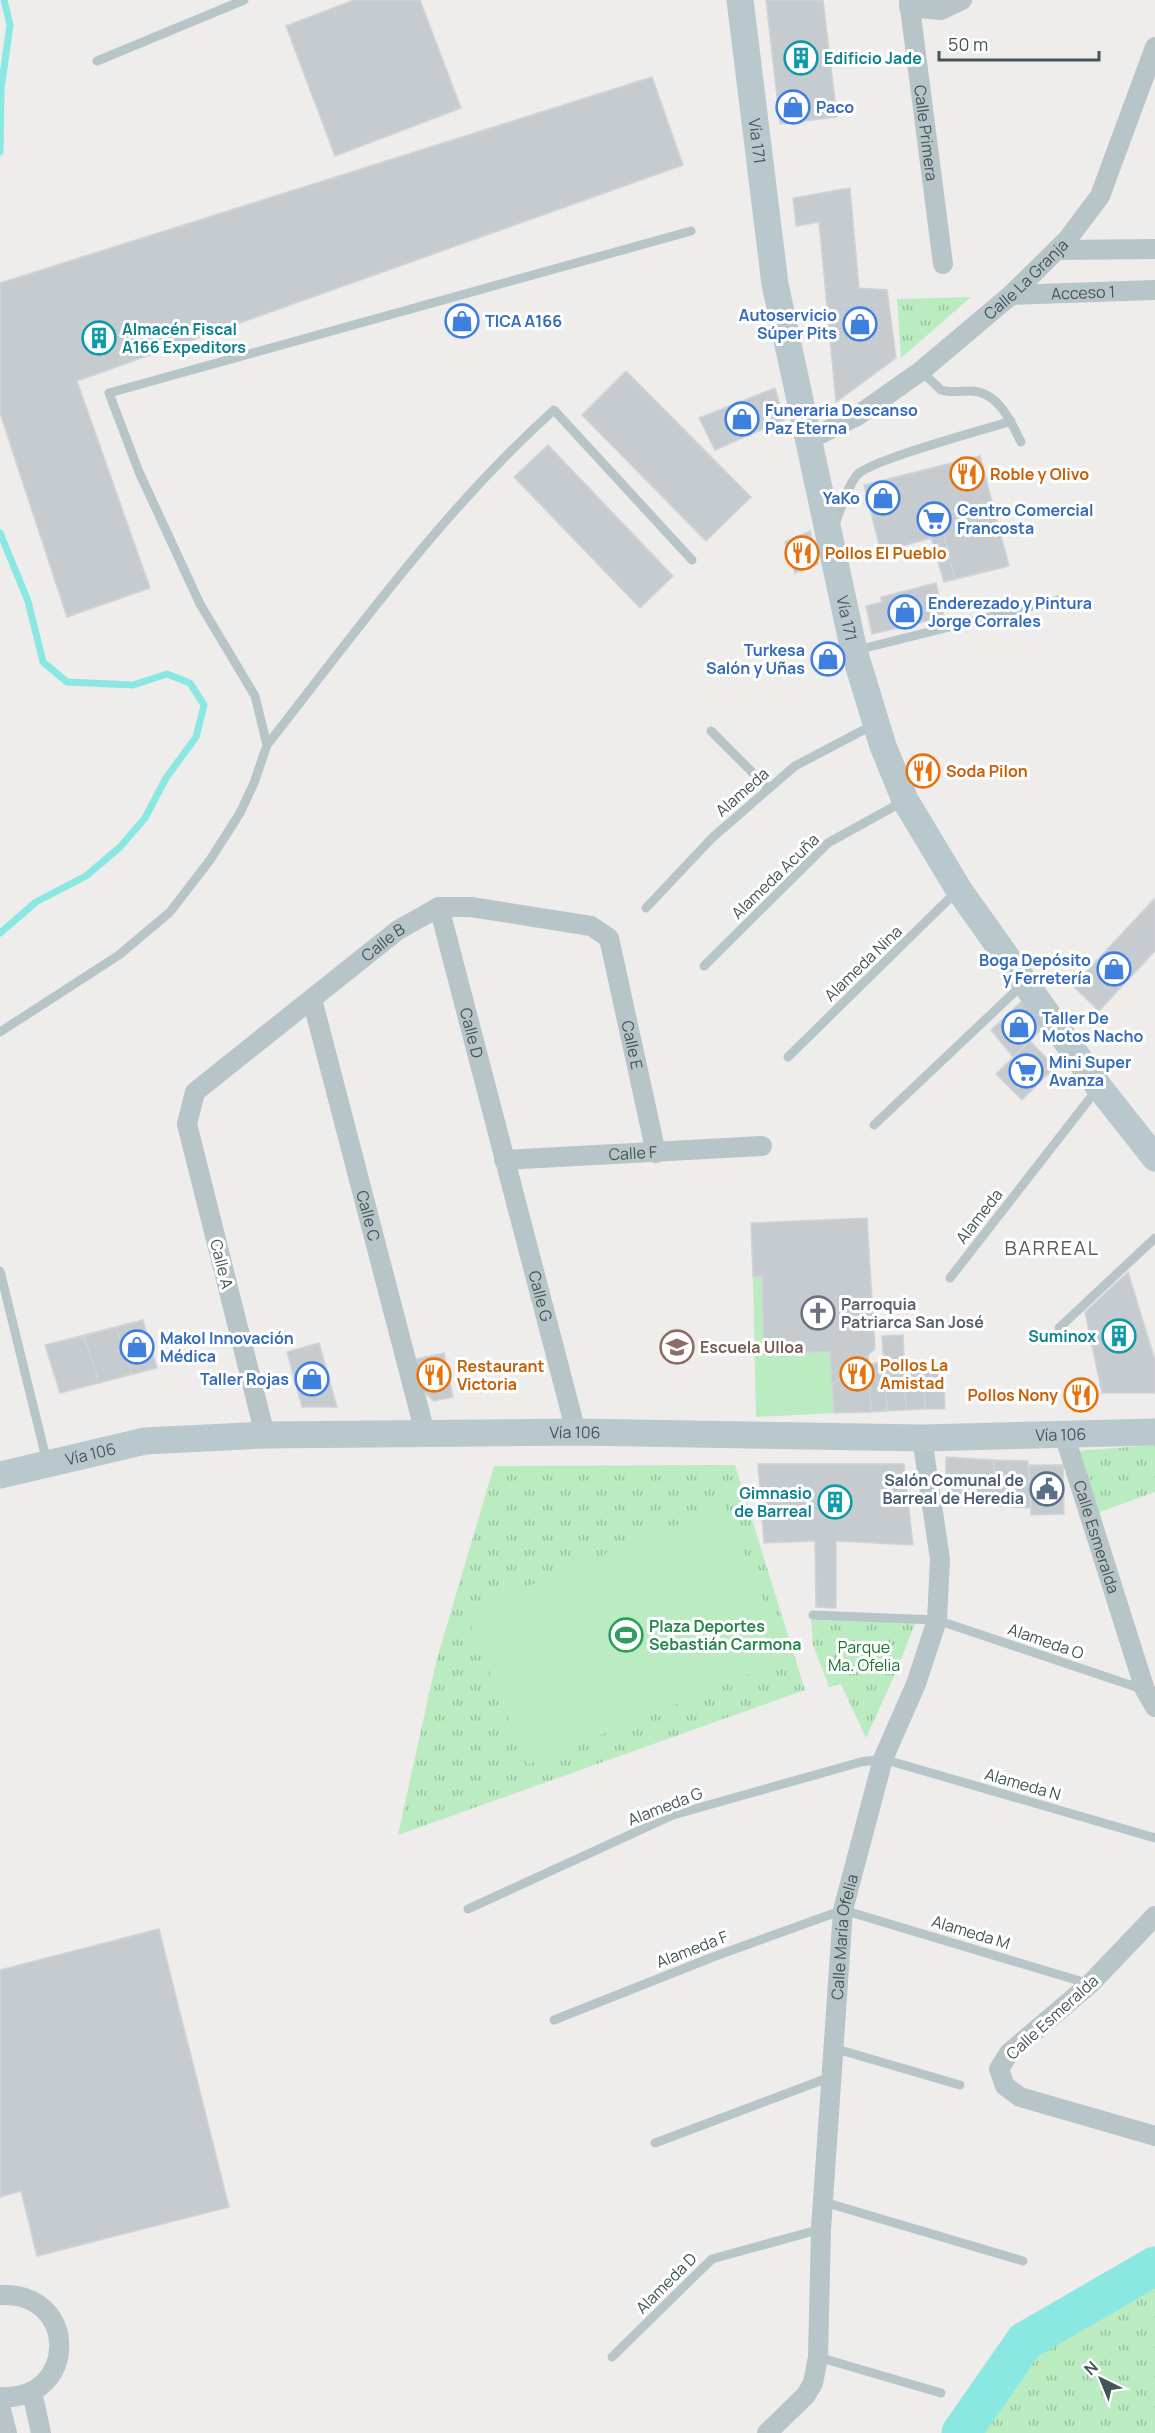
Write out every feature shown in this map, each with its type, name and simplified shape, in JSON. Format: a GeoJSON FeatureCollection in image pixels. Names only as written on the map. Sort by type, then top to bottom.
{"type":"FeatureCollection","features":[{"type":"Feature","properties":{"kind":"main road","name":"Vía 171"},"geometry":{"type":"LineString","coordinates":[[740,0],[775,284],[810,438],[854,651],[876,723],[905,800],[959,890],[1099,1087],[1155,1158]]}},
{"type":"Feature","properties":{"kind":"main road","name":"Vía 106"},"geometry":{"type":"LineString","coordinates":[[0,1475],[47,1462],[145,1441],[265,1435],[576,1432],[922,1438],[1155,1432]]}},
{"type":"Feature","properties":{"kind":"street"},"geometry":{"type":"LineString","coordinates":[[909,3],[941,10],[962,0]]}},
{"type":"Feature","properties":{"kind":"street","name":"Calle Primera"},"geometry":{"type":"LineString","coordinates":[[909,3],[944,264]]}},
{"type":"Feature","properties":{"kind":"street","name":"Calle La Granja"},"geometry":{"type":"LineString","coordinates":[[810,438],[857,416],[921,371],[1011,295],[1057,250],[1100,196],[1155,47]]}},
{"type":"Feature","properties":{"kind":"street"},"geometry":{"type":"LineString","coordinates":[[1057,250],[1155,249]]}},
{"type":"Feature","properties":{"kind":"street","name":"Acceso 1"},"geometry":{"type":"LineString","coordinates":[[1011,295],[1155,290]]}},
{"type":"Feature","properties":{"kind":"street","name":"Calle B"},"geometry":{"type":"LineString","coordinates":[[195,1092],[398,930],[439,907],[471,907],[591,927],[609,938]]}},
{"type":"Feature","properties":{"kind":"street","name":"Calle D"},"geometry":{"type":"LineString","coordinates":[[439,907],[504,1160]]}},
{"type":"Feature","properties":{"kind":"street","name":"Calle E"},"geometry":{"type":"LineString","coordinates":[[609,938],[656,1153]]}},
{"type":"Feature","properties":{"kind":"street","name":"Calle C"},"geometry":{"type":"LineString","coordinates":[[312,999],[425,1433]]}},
{"type":"Feature","properties":{"kind":"street","name":"Calle A"},"geometry":{"type":"LineString","coordinates":[[195,1092],[187,1124],[265,1435]]}},
{"type":"Feature","properties":{"kind":"street","name":"Calle F"},"geometry":{"type":"LineString","coordinates":[[504,1160],[762,1146]]}},
{"type":"Feature","properties":{"kind":"street","name":"Calle G"},"geometry":{"type":"LineString","coordinates":[[504,1160],[576,1432]]}},
{"type":"Feature","properties":{"kind":"street","name":"Calle Esmeralda"},"geometry":{"type":"LineString","coordinates":[[1064,1434],[1150,1698]]}},
{"type":"Feature","properties":{"kind":"street","name":"Calle María Ofelia"},"geometry":{"type":"LineString","coordinates":[[767,2433],[806,2395],[813,2383],[818,2357],[821,2229],[843,1910],[883,1760],[916,1684],[937,1620],[940,1559],[922,1438]]}},
{"type":"Feature","properties":{"kind":"street","name":"Calle Esmeralda"},"geometry":{"type":"LineString","coordinates":[[1154,1920],[1090,1984],[1009,2052],[999,2068],[1005,2086],[1020,2097],[1155,2136]]}},
{"type":"Feature","properties":{"kind":"street"},"geometry":{"type":"LineString","coordinates":[[0,2295],[17,2295],[32,2300],[45,2310],[55,2323],[60,2354],[45,2382],[32,2392],[21,2396],[0,2397]]}},
{"type":"Feature","properties":{"kind":"street"},"geometry":{"type":"LineString","coordinates":[[32,2392],[41,2433]]}},
{"type":"Feature","properties":{"kind":"street"},"geometry":{"type":"LineString","coordinates":[[0,2406],[7,2433]]}},
{"type":"Feature","properties":{"kind":"lane"},"geometry":{"type":"LineString","coordinates":[[98,61],[244,0]]}},
{"type":"Feature","properties":{"kind":"lane"},"geometry":{"type":"LineString","coordinates":[[267,745],[255,696],[200,604],[139,472],[109,393],[691,231]]}},
{"type":"Feature","properties":{"kind":"lane"},"geometry":{"type":"LineString","coordinates":[[921,371],[936,386],[946,392],[986,394],[1003,409],[1021,442]]}},
{"type":"Feature","properties":{"kind":"lane"},"geometry":{"type":"LineString","coordinates":[[0,1032],[118,955],[170,912],[210,860],[240,813],[254,783],[267,745],[419,552],[488,474],[554,410],[692,560]]}},
{"type":"Feature","properties":{"kind":"lane"},"geometry":{"type":"LineString","coordinates":[[829,538],[852,482],[860,472],[925,447],[1011,421]]}},
{"type":"Feature","properties":{"kind":"lane"},"geometry":{"type":"LineString","coordinates":[[854,651],[1062,599]]}},
{"type":"Feature","properties":{"kind":"lane","name":"Alameda"},"geometry":{"type":"LineString","coordinates":[[646,908],[712,838],[795,766],[876,723]]}},
{"type":"Feature","properties":{"kind":"lane"},"geometry":{"type":"LineString","coordinates":[[711,731],[768,788]]}},
{"type":"Feature","properties":{"kind":"lane","name":"Alameda Acuña"},"geometry":{"type":"LineString","coordinates":[[704,966],[828,843],[905,800]]}},
{"type":"Feature","properties":{"kind":"lane","name":"Alameda Nina"},"geometry":{"type":"LineString","coordinates":[[788,1057],[959,890]]}},
{"type":"Feature","properties":{"kind":"lane"},"geometry":{"type":"LineString","coordinates":[[874,1125],[1024,982]]}},
{"type":"Feature","properties":{"kind":"lane","name":"Alameda"},"geometry":{"type":"LineString","coordinates":[[950,1278],[1099,1087]]}},
{"type":"Feature","properties":{"kind":"lane"},"geometry":{"type":"LineString","coordinates":[[1059,1328],[1155,1238]]}},
{"type":"Feature","properties":{"kind":"lane"},"geometry":{"type":"LineString","coordinates":[[0,1271],[47,1462]]}},
{"type":"Feature","properties":{"kind":"lane","name":"Alameda O"},"geometry":{"type":"LineString","coordinates":[[813,1615],[937,1620],[1150,1698]]}},
{"type":"Feature","properties":{"kind":"lane","name":"Alameda N"},"geometry":{"type":"LineString","coordinates":[[883,1760],[1155,1838]]}},
{"type":"Feature","properties":{"kind":"lane","name":"Alameda G"},"geometry":{"type":"LineString","coordinates":[[468,1909],[673,1815],[861,1762],[883,1760]]}},
{"type":"Feature","properties":{"kind":"lane","name":"Alameda M"},"geometry":{"type":"LineString","coordinates":[[843,1910],[1090,1984]]}},
{"type":"Feature","properties":{"kind":"lane","name":"Alameda F"},"geometry":{"type":"LineString","coordinates":[[554,2020],[713,1957],[843,1910]]}},
{"type":"Feature","properties":{"kind":"lane"},"geometry":{"type":"LineString","coordinates":[[833,2048],[960,2085]]}},
{"type":"Feature","properties":{"kind":"lane"},"geometry":{"type":"LineString","coordinates":[[655,2143],[832,2076]]}},
{"type":"Feature","properties":{"kind":"lane"},"geometry":{"type":"LineString","coordinates":[[824,2202],[1023,2261]]}},
{"type":"Feature","properties":{"kind":"lane","name":"Alameda D"},"geometry":{"type":"LineString","coordinates":[[612,2357],[712,2259],[821,2229]]}},
{"type":"Feature","properties":{"kind":"lane"},"geometry":{"type":"LineString","coordinates":[[818,2357],[940,2393]]}},
{"type":"Feature","properties":{"kind":"green space"},"geometry":{"type":"Polygon","coordinates":[[[971,297],[901,358],[897,299],[971,297]]]}},
{"type":"Feature","properties":{"kind":"green space"},"geometry":{"type":"Polygon","coordinates":[[[762,1276],[764,1355],[830,1351],[834,1413],[756,1417],[753,1277],[762,1276]]]}},
{"type":"Feature","properties":{"kind":"green space"},"geometry":{"type":"Polygon","coordinates":[[[1155,1445],[1155,1492],[1097,1513],[1078,1451],[1155,1445]]]}},
{"type":"Feature","properties":{"kind":"green space"},"geometry":{"type":"Polygon","coordinates":[[[735,1465],[805,1690],[398,1835],[436,1662],[494,1466],[735,1465]]]}},
{"type":"Feature","properties":{"kind":"green space","name":"Plaza Deportes Sebastián Carmona"},"geometry":{"type":"Polygon","coordinates":[[[725,1505],[787,1659],[527,1765],[465,1612],[725,1505]]]}},
{"type":"Feature","properties":{"kind":"green space","name":"Parque Ma. Ofelia"},"geometry":{"type":"Polygon","coordinates":[[[811,1618],[916,1621],[866,1738],[841,1684],[829,1687],[813,1645],[811,1618]]]}},
{"type":"Feature","properties":{"kind":"green space"},"geometry":{"type":"Polygon","coordinates":[[[1155,2266],[1155,2433],[961,2433],[1025,2341],[1155,2266]]]}},
{"type":"Feature","properties":{"kind":"building"},"geometry":{"type":"Polygon","coordinates":[[[354,0],[420,0],[461,108],[335,156],[286,26],[354,0]]]}},
{"type":"Feature","properties":{"kind":"building","name":"Edificio Jade"},"geometry":{"type":"Polygon","coordinates":[[[766,0],[823,0],[837,117],[780,124],[766,0]]]}},
{"type":"Feature","properties":{"kind":"building","name":"Almacén Fiscal A166 Expeditors"},"geometry":{"type":"Polygon","coordinates":[[[652,77],[683,165],[77,381],[150,588],[67,617],[0,413],[0,283],[652,77]]]}},
{"type":"Feature","properties":{"kind":"building","name":"Autoservicio Súper Pits"},"geometry":{"type":"Polygon","coordinates":[[[850,188],[859,288],[887,290],[896,358],[836,402],[819,222],[796,226],[793,198],[850,188]]]}},
{"type":"Feature","properties":{"kind":"building"},"geometry":{"type":"Polygon","coordinates":[[[626,371],[751,497],[706,541],[582,415],[626,371]]]}},
{"type":"Feature","properties":{"kind":"building","name":"Funeraria Descanso Paz Eterna"},"geometry":{"type":"Polygon","coordinates":[[[775,388],[784,420],[715,450],[699,418],[775,388]]]}},
{"type":"Feature","properties":{"kind":"building"},"geometry":{"type":"Polygon","coordinates":[[[548,445],[673,576],[640,608],[514,477],[548,445]]]}},
{"type":"Feature","properties":{"kind":"building","name":"Centro Comercial Francosta"},"geometry":{"type":"Polygon","coordinates":[[[980,456],[1009,566],[944,582],[931,538],[881,552],[864,485],[980,456]]]}},
{"type":"Feature","properties":{"kind":"building"},"geometry":{"type":"Polygon","coordinates":[[[992,501],[1009,566],[955,579],[939,516],[992,501]]]}},
{"type":"Feature","properties":{"kind":"building","name":"Pollos El Pueblo"},"geometry":{"type":"Polygon","coordinates":[[[810,531],[818,564],[795,573],[785,542],[810,531]]]}},
{"type":"Feature","properties":{"kind":"building","name":"Enderezado y Pintura Jorge Corrales"},"geometry":{"type":"Polygon","coordinates":[[[936,583],[944,617],[872,634],[866,606],[882,602],[881,597],[936,583]]]}},
{"type":"Feature","properties":{"kind":"building","name":"Boga Depósito y Ferretería"},"geometry":{"type":"Polygon","coordinates":[[[1155,898],[1155,951],[1099,1011],[1073,986],[1155,898]]]}},
{"type":"Feature","properties":{"kind":"building","name":"Taller De Motos Nacho"},"geometry":{"type":"Polygon","coordinates":[[[1026,997],[1047,1024],[1013,1057],[991,1030],[1026,997]]]}},
{"type":"Feature","properties":{"kind":"building","name":"Mini Super Avanza"},"geometry":{"type":"Polygon","coordinates":[[[1030,1041],[1055,1067],[1022,1100],[996,1074],[1030,1041]]]}},
{"type":"Feature","properties":{"kind":"building","name":"Parroquia Patriarca San José"},"geometry":{"type":"Polygon","coordinates":[[[867,1218],[875,1349],[832,1385],[830,1351],[764,1355],[762,1276],[753,1277],[751,1223],[867,1218]]]}},
{"type":"Feature","properties":{"kind":"building","name":"Suminox"},"geometry":{"type":"Polygon","coordinates":[[[1128,1272],[1155,1360],[1155,1393],[1102,1393],[1085,1312],[1128,1272]]]}},
{"type":"Feature","properties":{"kind":"building"},"geometry":{"type":"Polygon","coordinates":[[[143,1320],[157,1368],[60,1393],[45,1345],[143,1320]]]}},
{"type":"Feature","properties":{"kind":"building","name":"Makol Innovación Médica"},"geometry":{"type":"Polygon","coordinates":[[[143,1320],[157,1368],[132,1374],[116,1327],[143,1320]]]}},
{"type":"Feature","properties":{"kind":"building"},"geometry":{"type":"Polygon","coordinates":[[[116,1327],[132,1374],[99,1383],[84,1336],[116,1327]]]}},
{"type":"Feature","properties":{"kind":"building"},"geometry":{"type":"Polygon","coordinates":[[[903,1335],[906,1410],[887,1411],[882,1336],[903,1335]]]}},
{"type":"Feature","properties":{"kind":"building"},"geometry":{"type":"Polygon","coordinates":[[[84,1336],[99,1383],[60,1393],[45,1345],[84,1336]]]}},
{"type":"Feature","properties":{"kind":"building","name":"Taller Rojas"},"geometry":{"type":"Polygon","coordinates":[[[319,1343],[337,1407],[302,1407],[287,1352],[319,1343]]]}},
{"type":"Feature","properties":{"kind":"building","name":"Restaurant Victoria"},"geometry":{"type":"Polygon","coordinates":[[[444,1353],[453,1397],[434,1401],[423,1391],[416,1359],[444,1353]]]}},
{"type":"Feature","properties":{"kind":"building","name":"Pollos La Amistad"},"geometry":{"type":"Polygon","coordinates":[[[868,1355],[871,1412],[834,1413],[832,1385],[868,1355]]]}},
{"type":"Feature","properties":{"kind":"building"},"geometry":{"type":"Polygon","coordinates":[[[883,1362],[887,1411],[871,1412],[868,1364],[883,1362]]]}},
{"type":"Feature","properties":{"kind":"building"},"geometry":{"type":"Polygon","coordinates":[[[923,1365],[925,1409],[906,1410],[904,1366],[923,1365]]]}},
{"type":"Feature","properties":{"kind":"building"},"geometry":{"type":"Polygon","coordinates":[[[923,1365],[943,1366],[945,1409],[925,1409],[923,1365]]]}},
{"type":"Feature","properties":{"kind":"building"},"geometry":{"type":"Polygon","coordinates":[[[946,1457],[994,1460],[996,1498],[946,1497],[946,1457]]]}},
{"type":"Feature","properties":{"kind":"building"},"geometry":{"type":"Polygon","coordinates":[[[994,1460],[1028,1461],[1031,1508],[996,1506],[994,1460]]]}},
{"type":"Feature","properties":{"kind":"building","name":"Gimnasio de Barreal"},"geometry":{"type":"Polygon","coordinates":[[[758,1464],[904,1464],[913,1545],[836,1541],[836,1608],[816,1607],[815,1541],[764,1543],[758,1464]]]}},
{"type":"Feature","properties":{"kind":"building","name":"Salón Comunal de Barreal de Heredia"},"geometry":{"type":"Polygon","coordinates":[[[1029,1465],[1063,1465],[1064,1514],[1031,1515],[1029,1465]]]}},
{"type":"Feature","properties":{"kind":"building"},"geometry":{"type":"Polygon","coordinates":[[[159,1929],[229,2207],[37,2256],[21,2191],[0,2197],[0,1970],[159,1929]]]}},
{"type":"Feature","properties":{"kind":"waterway"},"geometry":{"type":"LineString","coordinates":[[0,152],[1,89],[10,25],[4,0]]}},
{"type":"Feature","properties":{"kind":"waterway"},"geometry":{"type":"LineString","coordinates":[[0,533],[28,601],[43,662],[67,682],[133,685],[167,674],[190,683],[204,705],[196,737],[166,778],[145,818],[120,847],[86,876],[36,902],[0,933]]}},
{"type":"Feature","properties":{"kind":"waterway"},"geometry":{"type":"LineString","coordinates":[[961,2433],[1025,2341],[1155,2266]]}},
{"type":"Feature","properties":{"kind":"place","name":"Edificio Jade"},"geometry":{"type":"Point","coordinates":[801,58]}},
{"type":"Feature","properties":{"kind":"place","name":"Paco"},"geometry":{"type":"Point","coordinates":[793,107]}},
{"type":"Feature","properties":{"kind":"place","name":"TICA A166"},"geometry":{"type":"Point","coordinates":[462,321]}},
{"type":"Feature","properties":{"kind":"place","name":"Autoservicio Súper Pits"},"geometry":{"type":"Point","coordinates":[860,324]}},
{"type":"Feature","properties":{"kind":"place","name":"Almacén Fiscal A166 Expeditors"},"geometry":{"type":"Point","coordinates":[99,338]}},
{"type":"Feature","properties":{"kind":"place","name":"Funeraria Descanso Paz Eterna"},"geometry":{"type":"Point","coordinates":[742,419]}},
{"type":"Feature","properties":{"kind":"place","name":"Roble y Olivo"},"geometry":{"type":"Point","coordinates":[967,474]}},
{"type":"Feature","properties":{"kind":"place","name":"YaKo"},"geometry":{"type":"Point","coordinates":[883,498]}},
{"type":"Feature","properties":{"kind":"place","name":"Centro Comercial Francosta"},"geometry":{"type":"Point","coordinates":[934,519]}},
{"type":"Feature","properties":{"kind":"place","name":"Pollos El Pueblo"},"geometry":{"type":"Point","coordinates":[802,553]}},
{"type":"Feature","properties":{"kind":"place","name":"Enderezado y Pintura Jorge Corrales"},"geometry":{"type":"Point","coordinates":[905,612]}},
{"type":"Feature","properties":{"kind":"place","name":"Turkesa Salón y Uñas"},"geometry":{"type":"Point","coordinates":[828,659]}},
{"type":"Feature","properties":{"kind":"place","name":"Soda Pilon"},"geometry":{"type":"Point","coordinates":[923,771]}},
{"type":"Feature","properties":{"kind":"place","name":"Boga Depósito y Ferretería"},"geometry":{"type":"Point","coordinates":[1114,969]}},
{"type":"Feature","properties":{"kind":"place","name":"Taller De Motos Nacho"},"geometry":{"type":"Point","coordinates":[1019,1027]}},
{"type":"Feature","properties":{"kind":"place","name":"Mini Super Avanza"},"geometry":{"type":"Point","coordinates":[1026,1071]}},
{"type":"Feature","properties":{"kind":"place","name":"Parroquia Patriarca San José"},"geometry":{"type":"Point","coordinates":[818,1313]}},
{"type":"Feature","properties":{"kind":"place","name":"Suminox"},"geometry":{"type":"Point","coordinates":[1119,1336]}},
{"type":"Feature","properties":{"kind":"place","name":"Makol Innovación Médica"},"geometry":{"type":"Point","coordinates":[137,1347]}},
{"type":"Feature","properties":{"kind":"place","name":"Escuela Ulloa"},"geometry":{"type":"Point","coordinates":[677,1347]}},
{"type":"Feature","properties":{"kind":"place","name":"Pollos La Amistad"},"geometry":{"type":"Point","coordinates":[857,1374]}},
{"type":"Feature","properties":{"kind":"place","name":"Restaurant Victoria"},"geometry":{"type":"Point","coordinates":[434,1375]}},
{"type":"Feature","properties":{"kind":"place","name":"Taller Rojas"},"geometry":{"type":"Point","coordinates":[312,1379]}},
{"type":"Feature","properties":{"kind":"place","name":"Pollos Nony"},"geometry":{"type":"Point","coordinates":[1081,1395]}},
{"type":"Feature","properties":{"kind":"place","name":"Salón Comunal de Barreal de Heredia"},"geometry":{"type":"Point","coordinates":[1047,1489]}},
{"type":"Feature","properties":{"kind":"place","name":"Gimnasio de Barreal"},"geometry":{"type":"Point","coordinates":[835,1502]}},
{"type":"Feature","properties":{"kind":"place","name":"Plaza Deportes Sebastián Carmona"},"geometry":{"type":"Point","coordinates":[626,1635]}},
{"type":"Feature","properties":{"kind":"district","name":"BARREAL"},"geometry":{"type":"Point","coordinates":[1052,1247]}}]}
